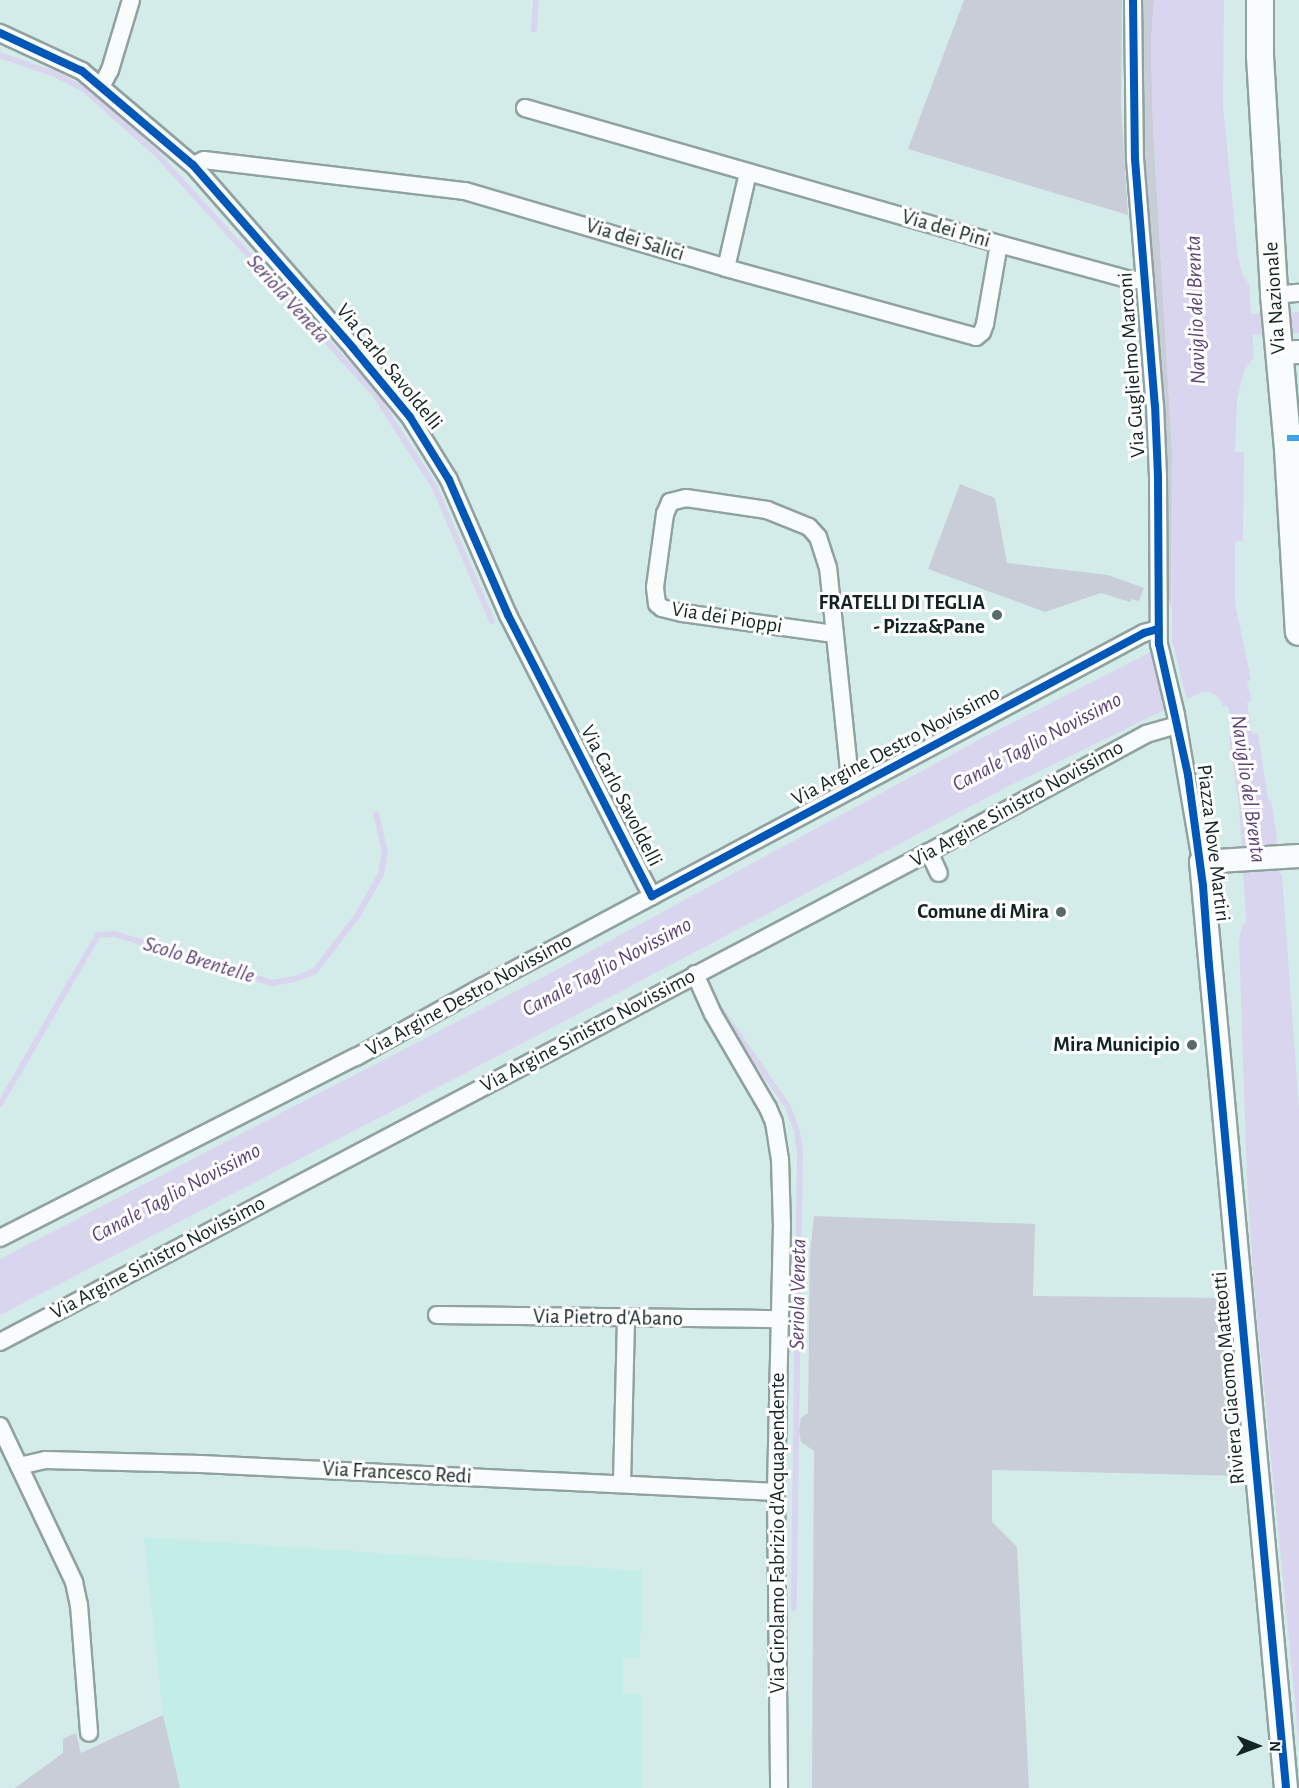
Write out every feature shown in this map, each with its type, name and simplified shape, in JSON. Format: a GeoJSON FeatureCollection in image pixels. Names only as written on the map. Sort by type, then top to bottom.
{"type":"FeatureCollection","features":[{"type":"Feature","properties":{"kind":"main road","name":"Via Nazionale"},"geometry":{"type":"LineString","coordinates":[[1260,0],[1260,56],[1293,438],[1299,632]]}},
{"type":"Feature","properties":{"kind":"street"},"geometry":{"type":"LineString","coordinates":[[102,85],[110,70],[131,0]]}},
{"type":"Feature","properties":{"kind":"street","name":"Via Guglielmo Marconi"},"geometry":{"type":"LineString","coordinates":[[1133,0],[1135,159],[1157,453],[1159,637],[1178,725]]}},
{"type":"Feature","properties":{"kind":"street","name":"Via Carlo Savoldelli"},"geometry":{"type":"LineString","coordinates":[[0,33],[52,55],[82,71],[102,85],[193,165],[383,383],[435,454],[459,501],[508,615],[652,896]]}},
{"type":"Feature","properties":{"kind":"street","name":"Via dei Pini"},"geometry":{"type":"LineString","coordinates":[[525,108],[999,244],[1131,280],[1145,280]]}},
{"type":"Feature","properties":{"kind":"street","name":"Via dei Salici"},"geometry":{"type":"LineString","coordinates":[[193,165],[204,160],[465,190],[726,268],[976,338],[982,332],[985,324],[999,244]]}},
{"type":"Feature","properties":{"kind":"street"},"geometry":{"type":"LineString","coordinates":[[726,268],[748,173]]}},
{"type":"Feature","properties":{"kind":"street","name":"Via dei Pioppi"},"geometry":{"type":"LineString","coordinates":[[834,634],[682,613],[662,608],[657,604],[655,587],[665,514],[670,502],[686,498],[767,510],[809,527],[818,537],[828,567],[850,779],[854,788]]}},
{"type":"Feature","properties":{"kind":"street","name":"Via Argine Destro Novissimo"},"geometry":{"type":"LineString","coordinates":[[0,1238],[356,1057],[1144,633],[1159,637]]}},
{"type":"Feature","properties":{"kind":"street","name":"Via Argine Sinistro Novissimo"},"geometry":{"type":"LineString","coordinates":[[0,1342],[929,852],[1146,734],[1178,725]]}},
{"type":"Feature","properties":{"kind":"street","name":"Piazza Nove Martiri"},"geometry":{"type":"LineString","coordinates":[[1178,725],[1200,862],[1209,966]]}},
{"type":"Feature","properties":{"kind":"street"},"geometry":{"type":"LineString","coordinates":[[929,852],[939,873]]}},
{"type":"Feature","properties":{"kind":"street","name":"Piazza Nove Martiri"},"geometry":{"type":"LineString","coordinates":[[1200,862],[1289,856]]}},
{"type":"Feature","properties":{"kind":"street","name":"Riviera Giacomo Matteotti"},"geometry":{"type":"LineString","coordinates":[[1209,966],[1286,1788]]}},
{"type":"Feature","properties":{"kind":"street","name":"Via Girolamo Fabrizio d'Acquapendente"},"geometry":{"type":"LineString","coordinates":[[695,974],[713,1014],[759,1089],[774,1122],[781,1178],[776,1492],[779,1788]]}},
{"type":"Feature","properties":{"kind":"street","name":"Via Pietro d'Abano"},"geometry":{"type":"LineString","coordinates":[[437,1315],[779,1319]]}},
{"type":"Feature","properties":{"kind":"street"},"geometry":{"type":"LineString","coordinates":[[622,1483],[626,1318]]}},
{"type":"Feature","properties":{"kind":"street"},"geometry":{"type":"LineString","coordinates":[[0,1426],[74,1582],[79,1605],[89,1733]]}},
{"type":"Feature","properties":{"kind":"street","name":"Via Francesco Redi"},"geometry":{"type":"LineString","coordinates":[[19,1466],[45,1460],[177,1463],[776,1492]]}},
{"type":"Feature","properties":{"kind":"shaded area"},"geometry":{"type":"Polygon","coordinates":[[[964,0],[1122,0],[1121,107],[1128,215],[908,149],[964,0]]]}},
{"type":"Feature","properties":{"kind":"shaded area"},"geometry":{"type":"Polygon","coordinates":[[[1139,0],[1154,0],[1151,42],[1153,127],[1172,449],[1171,608],[1167,590],[1164,437],[1141,145],[1139,0]]]}},
{"type":"Feature","properties":{"kind":"shaded area"},"geometry":{"type":"Polygon","coordinates":[[[960,484],[995,498],[1007,563],[1108,575],[1144,588],[1139,601],[1132,599],[1130,602],[1101,593],[1045,612],[928,569],[960,484]]]}},
{"type":"Feature","properties":{"kind":"shaded area"},"geometry":{"type":"Polygon","coordinates":[[[814,1216],[1035,1224],[1033,1296],[1225,1298],[1242,1476],[992,1470],[992,1522],[1017,1547],[1029,1788],[812,1788],[814,1451],[801,1442],[799,1430],[801,1418],[808,1413],[810,1253],[814,1216]]]}},
{"type":"Feature","properties":{"kind":"shaded area"},"geometry":{"type":"Polygon","coordinates":[[[144,1537],[642,1571],[640,1658],[623,1657],[623,1694],[641,1694],[642,1788],[180,1788],[163,1715],[144,1537]]]}},
{"type":"Feature","properties":{"kind":"shaded area"},"geometry":{"type":"Polygon","coordinates":[[[163,1715],[180,1788],[15,1788],[63,1753],[63,1739],[76,1733],[81,1753],[163,1715]]]}},
{"type":"Feature","properties":{"kind":"water"},"geometry":{"type":"Polygon","coordinates":[[[1154,0],[1224,0],[1223,106],[1238,257],[1242,274],[1249,284],[1254,357],[1244,371],[1237,400],[1235,452],[1244,452],[1243,541],[1235,542],[1235,603],[1251,680],[1247,682],[1252,701],[1247,702],[1252,734],[1258,733],[1268,799],[1271,800],[1277,837],[1275,868],[1282,875],[1299,1109],[1299,1742],[1254,1286],[1247,1179],[1239,942],[1241,929],[1246,921],[1239,806],[1229,737],[1234,736],[1228,706],[1223,706],[1219,698],[1210,692],[1202,692],[1187,699],[1007,787],[544,1032],[0,1315],[0,1259],[545,976],[986,736],[1172,641],[1172,449],[1153,127],[1151,42],[1154,0]]]}},
{"type":"Feature","properties":{"kind":"pier"},"geometry":{"type":"Polygon","coordinates":[[[1172,641],[1187,700],[1166,712],[1150,650],[1172,641]]]}},
{"type":"Feature","properties":{"kind":"waterway","name":"Scolo Brentelle"},"geometry":{"type":"LineString","coordinates":[[534,29],[536,0]]}},
{"type":"Feature","properties":{"kind":"waterway","name":"Seriola Veneta"},"geometry":{"type":"LineString","coordinates":[[0,55],[55,74],[85,90],[156,153],[376,396],[434,486],[492,621]]}},
{"type":"Feature","properties":{"kind":"waterway"},"geometry":{"type":"LineString","coordinates":[[1225,325],[1299,322]]}},
{"type":"Feature","properties":{"kind":"waterway","name":"Scolo Brentelle"},"geometry":{"type":"LineString","coordinates":[[0,1104],[98,935],[115,934],[272,983],[295,979],[315,971],[358,915],[381,874],[385,852],[376,814]]}},
{"type":"Feature","properties":{"kind":"waterway","name":"Seriola Veneta"},"geometry":{"type":"LineString","coordinates":[[717,1004],[788,1107],[797,1132],[800,1152],[794,1608]]}},
{"type":"Feature","properties":{"kind":"marked path"},"geometry":{"type":"LineString","coordinates":[[1287,438],[1299,438]]}},
{"type":"Feature","properties":{"kind":"cycle path"},"geometry":{"type":"LineString","coordinates":[[1133,0],[1135,159],[1155,405],[1158,476],[1159,644],[1188,775],[1203,886],[1286,1788]]}},
{"type":"Feature","properties":{"kind":"cycle path"},"geometry":{"type":"LineString","coordinates":[[0,33],[82,71],[193,165],[353,348],[410,417],[449,480],[508,615],[652,896],[1144,633],[1158,629]]}},
{"type":"Feature","properties":{"kind":"place","name":"FRATELLI DI TEGLIA - Pizza&Pane"},"geometry":{"type":"Point","coordinates":[997,615]}},
{"type":"Feature","properties":{"kind":"place","name":"Comune di Mira"},"geometry":{"type":"Point","coordinates":[1061,912]}},
{"type":"Feature","properties":{"kind":"place","name":"Mira Municipio"},"geometry":{"type":"Point","coordinates":[1192,1045]}},
{"type":"Feature","properties":{"kind":"water label","name":"Naviglio del Brenta"},"geometry":{"type":"Point","coordinates":[1196,310]}},
{"type":"Feature","properties":{"kind":"water label","name":"Canale Taglio Novissimo"},"geometry":{"type":"Point","coordinates":[1037,742]}},
{"type":"Feature","properties":{"kind":"water label","name":"Naviglio del Brenta"},"geometry":{"type":"Point","coordinates":[1248,789]}},
{"type":"Feature","properties":{"kind":"water label","name":"Canale Taglio Novissimo"},"geometry":{"type":"Point","coordinates":[607,967]}},
{"type":"Feature","properties":{"kind":"water label","name":"Canale Taglio Novissimo"},"geometry":{"type":"Point","coordinates":[176,1193]}}]}
